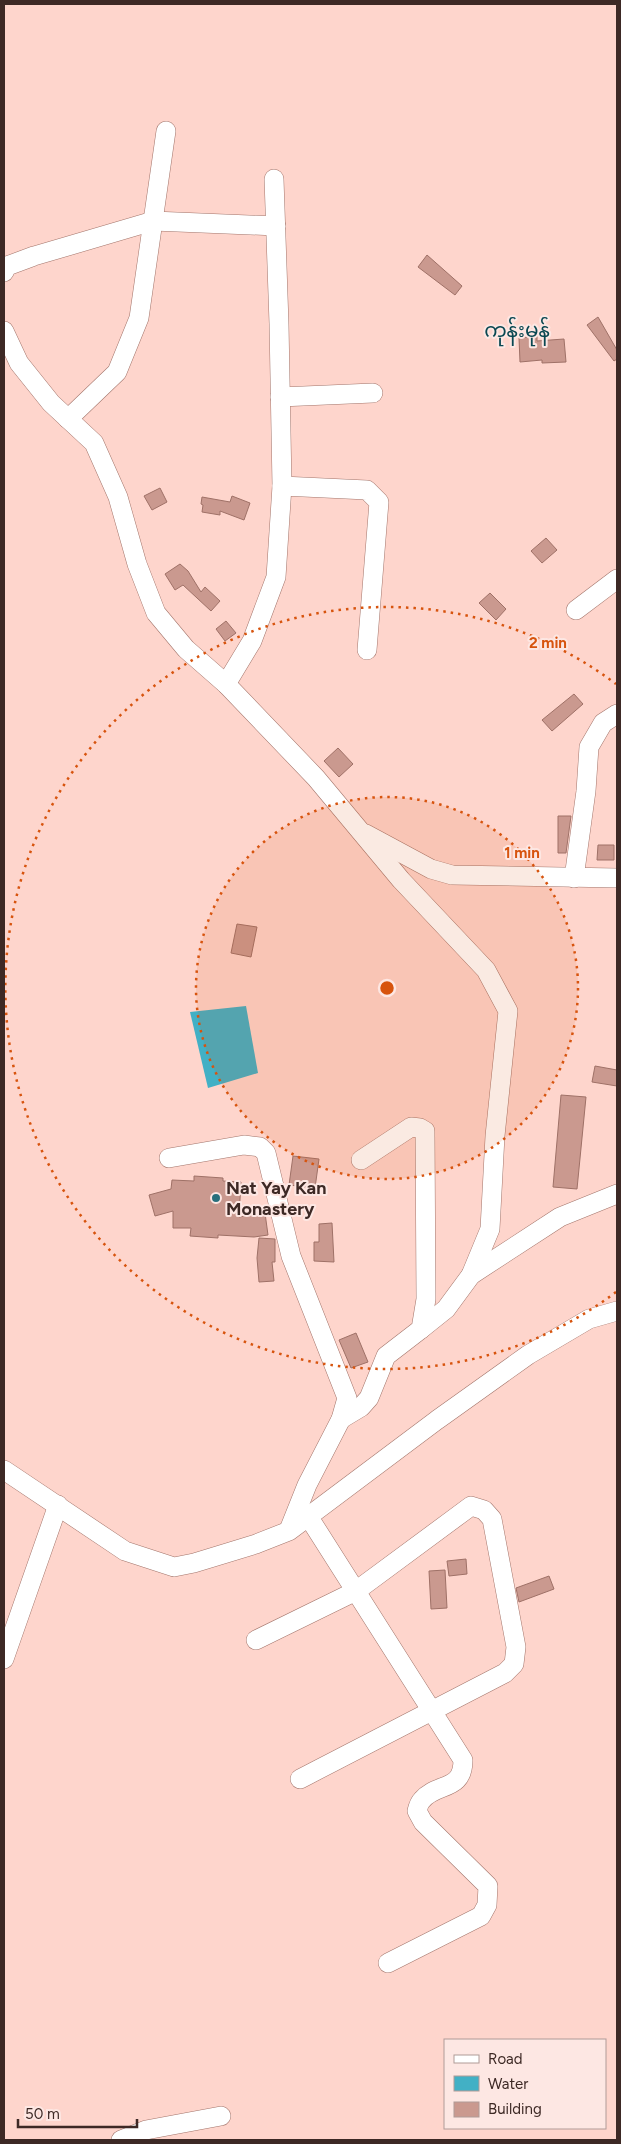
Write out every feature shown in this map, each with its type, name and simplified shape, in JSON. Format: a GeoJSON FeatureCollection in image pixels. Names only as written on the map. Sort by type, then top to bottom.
{"type":"FeatureCollection","features":[{"type":"Feature","properties":{"kind":"street"},"geometry":{"type":"LineString","coordinates":[[68,419],[117,372],[139,318],[166,131]]}},
{"type":"Feature","properties":{"kind":"street"},"geometry":{"type":"LineString","coordinates":[[226,684],[252,642],[276,578],[282,486],[274,179]]}},
{"type":"Feature","properties":{"kind":"street"},"geometry":{"type":"LineString","coordinates":[[4,272],[8,266],[34,256],[153,221],[276,226]]}},
{"type":"Feature","properties":{"kind":"street"},"geometry":{"type":"LineString","coordinates":[[4,331],[19,363],[51,403],[94,443],[118,497],[137,564],[156,614],[186,649],[226,684],[316,778],[401,880],[486,970],[508,1011],[495,1136],[490,1229],[471,1275],[446,1309],[386,1356],[368,1398],[361,1407],[342,1419]]}},
{"type":"Feature","properties":{"kind":"street"},"geometry":{"type":"LineString","coordinates":[[280,397],[373,393]]}},
{"type":"Feature","properties":{"kind":"street"},"geometry":{"type":"LineString","coordinates":[[282,486],[367,490],[379,502],[367,650]]}},
{"type":"Feature","properties":{"kind":"street"},"geometry":{"type":"LineString","coordinates":[[576,610],[617,578]]}},
{"type":"Feature","properties":{"kind":"street"},"geometry":{"type":"LineString","coordinates":[[574,878],[586,792],[589,748],[603,723],[617,714]]}},
{"type":"Feature","properties":{"kind":"street"},"geometry":{"type":"LineString","coordinates":[[360,831],[431,869],[452,875],[617,878]]}},
{"type":"Feature","properties":{"kind":"street"},"geometry":{"type":"LineString","coordinates":[[361,1160],[411,1126],[426,1131],[426,1299],[421,1329]]}},
{"type":"Feature","properties":{"kind":"street"},"geometry":{"type":"LineString","coordinates":[[169,1158],[244,1145],[260,1147],[266,1153],[291,1256],[308,1304],[347,1398],[342,1419],[307,1484],[288,1531]]}},
{"type":"Feature","properties":{"kind":"street"},"geometry":{"type":"LineString","coordinates":[[471,1275],[560,1217],[617,1194]]}},
{"type":"Feature","properties":{"kind":"street"},"geometry":{"type":"LineString","coordinates":[[4,1470],[125,1551],[174,1567],[194,1563],[256,1544],[288,1531],[436,1420],[528,1355],[589,1319],[617,1311]]}},
{"type":"Feature","properties":{"kind":"street"},"geometry":{"type":"LineString","coordinates":[[4,1659],[58,1505]]}},
{"type":"Feature","properties":{"kind":"street"},"geometry":{"type":"LineString","coordinates":[[256,1640],[356,1592],[471,1506],[484,1510],[492,1519],[516,1647],[514,1664],[505,1673],[300,1779]]}},
{"type":"Feature","properties":{"kind":"street"},"geometry":{"type":"LineString","coordinates":[[308,1516],[463,1760],[463,1770],[459,1778],[422,1799],[417,1811],[423,1822],[488,1886],[487,1905],[481,1916],[388,1963]]}},
{"type":"Feature","properties":{"kind":"street"},"geometry":{"type":"LineString","coordinates":[[121,2140],[146,2130],[221,2116]]}},
{"type":"Feature","properties":{"kind":"water"},"geometry":{"type":"Polygon","coordinates":[[[246,1006],[258,1073],[208,1088],[190,1012],[246,1006]]]}},
{"type":"Feature","properties":{"kind":"building"},"geometry":{"type":"Polygon","coordinates":[[[427,255],[462,286],[455,295],[418,267],[427,255]]]}},
{"type":"Feature","properties":{"kind":"building"},"geometry":{"type":"Polygon","coordinates":[[[598,317],[617,350],[617,359],[614,361],[587,325],[598,317]]]}},
{"type":"Feature","properties":{"kind":"building"},"geometry":{"type":"Polygon","coordinates":[[[537,336],[537,341],[564,339],[566,362],[542,363],[542,360],[520,362],[519,338],[537,336]]]}},
{"type":"Feature","properties":{"kind":"building"},"geometry":{"type":"Polygon","coordinates":[[[160,488],[167,502],[152,510],[144,496],[160,488]]]}},
{"type":"Feature","properties":{"kind":"building"},"geometry":{"type":"Polygon","coordinates":[[[232,496],[250,503],[244,520],[220,511],[220,515],[202,512],[202,497],[230,502],[232,496]]]}},
{"type":"Feature","properties":{"kind":"building"},"geometry":{"type":"Polygon","coordinates":[[[546,538],[557,550],[542,563],[531,551],[546,538]]]}},
{"type":"Feature","properties":{"kind":"building"},"geometry":{"type":"Polygon","coordinates":[[[180,564],[188,571],[201,592],[205,587],[220,601],[211,611],[183,585],[175,590],[165,574],[180,564]]]}},
{"type":"Feature","properties":{"kind":"building"},"geometry":{"type":"Polygon","coordinates":[[[490,593],[506,609],[496,620],[479,603],[490,593]]]}},
{"type":"Feature","properties":{"kind":"building"},"geometry":{"type":"Polygon","coordinates":[[[226,621],[236,633],[225,641],[216,629],[226,621]]]}},
{"type":"Feature","properties":{"kind":"building"},"geometry":{"type":"Polygon","coordinates":[[[574,694],[583,704],[552,731],[542,720],[574,694]]]}},
{"type":"Feature","properties":{"kind":"building"},"geometry":{"type":"Polygon","coordinates":[[[338,748],[353,764],[339,777],[324,761],[338,748]]]}},
{"type":"Feature","properties":{"kind":"building"},"geometry":{"type":"Polygon","coordinates":[[[558,816],[571,816],[566,853],[558,853],[558,816]]]}},
{"type":"Feature","properties":{"kind":"building"},"geometry":{"type":"Polygon","coordinates":[[[598,845],[614,845],[614,860],[597,860],[598,845]]]}},
{"type":"Feature","properties":{"kind":"building"},"geometry":{"type":"Polygon","coordinates":[[[237,924],[257,927],[251,957],[231,953],[237,924]]]}},
{"type":"Feature","properties":{"kind":"building"},"geometry":{"type":"Polygon","coordinates":[[[595,1066],[617,1070],[617,1086],[592,1082],[595,1066]]]}},
{"type":"Feature","properties":{"kind":"building"},"geometry":{"type":"Polygon","coordinates":[[[561,1095],[586,1097],[577,1189],[553,1187],[561,1095]]]}},
{"type":"Feature","properties":{"kind":"building"},"geometry":{"type":"Polygon","coordinates":[[[293,1156],[319,1159],[315,1188],[289,1185],[293,1156]]]}},
{"type":"Feature","properties":{"kind":"building"},"geometry":{"type":"Polygon","coordinates":[[[194,1176],[223,1178],[223,1181],[241,1182],[239,1217],[265,1213],[268,1235],[254,1237],[218,1235],[218,1238],[190,1236],[191,1228],[173,1228],[173,1211],[155,1216],[149,1195],[171,1189],[172,1180],[194,1181],[194,1176]]]}},
{"type":"Feature","properties":{"kind":"building"},"geometry":{"type":"Polygon","coordinates":[[[332,1223],[334,1262],[314,1261],[314,1242],[319,1242],[319,1224],[332,1223]]]}},
{"type":"Feature","properties":{"kind":"building"},"geometry":{"type":"Polygon","coordinates":[[[259,1238],[275,1239],[275,1262],[272,1262],[274,1281],[259,1282],[257,1258],[259,1238]]]}},
{"type":"Feature","properties":{"kind":"building"},"geometry":{"type":"Polygon","coordinates":[[[356,1333],[368,1362],[351,1368],[339,1340],[356,1333]]]}},
{"type":"Feature","properties":{"kind":"building"},"geometry":{"type":"Polygon","coordinates":[[[466,1559],[467,1574],[449,1576],[447,1561],[466,1559]]]}},
{"type":"Feature","properties":{"kind":"building"},"geometry":{"type":"Polygon","coordinates":[[[445,1570],[447,1608],[431,1609],[429,1571],[445,1570]]]}},
{"type":"Feature","properties":{"kind":"building"},"geometry":{"type":"Polygon","coordinates":[[[549,1576],[554,1589],[519,1602],[516,1588],[549,1576]]]}},
{"type":"Feature","properties":{"kind":"place","name":"Nat Yay Kan Monastery"},"geometry":{"type":"Point","coordinates":[216,1198]}},
{"type":"Feature","properties":{"kind":"district","name":"ကုန်းမုန်"},"geometry":{"type":"Point","coordinates":[517,330]}}]}
